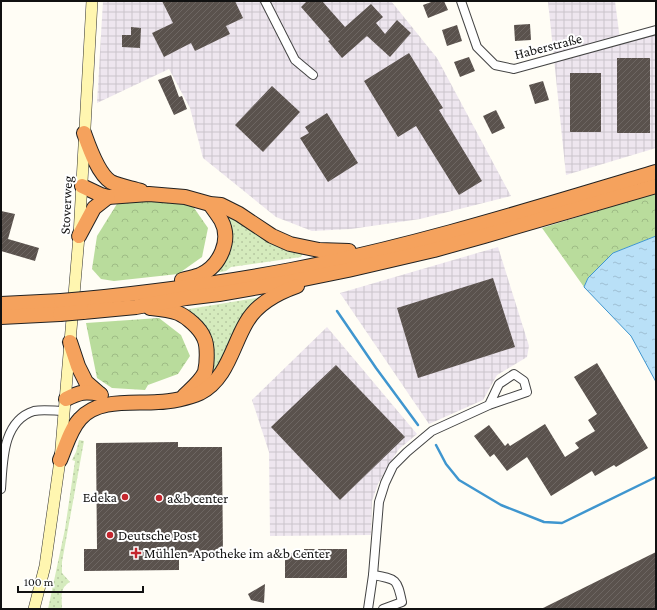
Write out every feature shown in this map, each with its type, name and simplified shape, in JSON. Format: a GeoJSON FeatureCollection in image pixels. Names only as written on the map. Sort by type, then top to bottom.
{"type":"FeatureCollection","features":[{"type":"Feature","properties":{"kind":"highway"},"geometry":{"type":"LineString","coordinates":[[84,133],[92,156],[110,181]]}},
{"type":"Feature","properties":{"kind":"highway"},"geometry":{"type":"LineString","coordinates":[[126,295],[292,270],[501,218],[656,172]]}},
{"type":"Feature","properties":{"kind":"highway"},"geometry":{"type":"LineString","coordinates":[[82,186],[93,181],[110,181],[149,194]]}},
{"type":"Feature","properties":{"kind":"highway"},"geometry":{"type":"LineString","coordinates":[[82,186],[101,196],[108,197],[149,194],[185,197],[210,204],[221,205],[240,214],[272,236],[290,244],[319,250],[365,253]]}},
{"type":"Feature","properties":{"kind":"highway"},"geometry":{"type":"LineString","coordinates":[[136,307],[289,282],[434,250],[656,186]]}},
{"type":"Feature","properties":{"kind":"highway"},"geometry":{"type":"LineString","coordinates":[[79,236],[94,208],[108,197]]}},
{"type":"Feature","properties":{"kind":"highway"},"geometry":{"type":"LineString","coordinates":[[84,305],[201,275],[213,266],[223,252],[226,236],[222,221],[210,204]]}},
{"type":"Feature","properties":{"kind":"highway"},"geometry":{"type":"LineString","coordinates":[[60,460],[72,430],[80,418],[96,408],[126,402],[158,402],[200,393],[214,383],[224,369],[246,322],[258,308],[287,290],[348,270]]}},
{"type":"Feature","properties":{"kind":"highway"},"geometry":{"type":"LineString","coordinates":[[1,304],[61,307]]}},
{"type":"Feature","properties":{"kind":"highway"},"geometry":{"type":"LineString","coordinates":[[1,317],[61,307],[84,305],[136,307],[167,310],[179,314],[192,321],[205,338],[207,356],[204,373],[196,385],[181,398]]}},
{"type":"Feature","properties":{"kind":"highway"},"geometry":{"type":"LineString","coordinates":[[70,342],[78,366],[86,382],[101,395]]}},
{"type":"Feature","properties":{"kind":"highway"},"geometry":{"type":"LineString","coordinates":[[65,405],[79,392],[88,392],[126,402]]}},
{"type":"Feature","properties":{"kind":"highway"},"geometry":{"type":"LineString","coordinates":[[65,405],[80,404],[96,408]]}},
{"type":"Feature","properties":{"kind":"street","name":"Stoverweg"},"geometry":{"type":"LineString","coordinates":[[34,609],[45,566],[60,460],[79,236],[92,1]]}},
{"type":"Feature","properties":{"kind":"street"},"geometry":{"type":"LineString","coordinates":[[265,1],[295,60],[313,75]]}},
{"type":"Feature","properties":{"kind":"street","name":"Haberstraße"},"geometry":{"type":"LineString","coordinates":[[460,1],[478,47],[495,64],[514,69],[656,30]]}},
{"type":"Feature","properties":{"kind":"street"},"geometry":{"type":"LineString","coordinates":[[368,609],[374,575],[379,502],[385,483],[393,466],[432,431],[489,405],[527,392],[524,381],[514,374],[499,384],[489,405]]}},
{"type":"Feature","properties":{"kind":"street"},"geometry":{"type":"LineString","coordinates":[[1,488],[7,438],[16,422],[25,415],[35,411],[65,405]]}},
{"type":"Feature","properties":{"kind":"street"},"geometry":{"type":"LineString","coordinates":[[374,575],[390,578],[398,584],[402,602],[384,609]]}},
{"type":"Feature","properties":{"kind":"shaded area"},"geometry":{"type":"Polygon","coordinates":[[[103,1],[391,1],[437,58],[511,196],[420,219],[351,229],[312,231],[276,217],[203,158],[190,108],[169,69],[97,103],[103,1]]]}},
{"type":"Feature","properties":{"kind":"shaded area"},"geometry":{"type":"Polygon","coordinates":[[[548,1],[615,1],[620,40],[656,30],[656,148],[566,175],[548,1]]]}},
{"type":"Feature","properties":{"kind":"shaded area"},"geometry":{"type":"Polygon","coordinates":[[[498,247],[529,346],[527,357],[497,375],[483,400],[429,424],[340,293],[498,247]]]}},
{"type":"Feature","properties":{"kind":"shaded area"},"geometry":{"type":"Polygon","coordinates":[[[327,327],[417,434],[399,449],[378,484],[372,501],[371,535],[270,536],[269,452],[252,400],[327,327]]]}},
{"type":"Feature","properties":{"kind":"green space"},"geometry":{"type":"Polygon","coordinates":[[[656,193],[656,236],[613,253],[588,278],[584,287],[542,228],[656,193]]]}},
{"type":"Feature","properties":{"kind":"green space"},"geometry":{"type":"Polygon","coordinates":[[[120,199],[192,205],[208,228],[202,257],[178,274],[114,281],[101,279],[92,269],[97,236],[120,199]]]}},
{"type":"Feature","properties":{"kind":"green space"},"geometry":{"type":"Polygon","coordinates":[[[225,212],[303,253],[301,257],[231,267],[226,271],[216,273],[225,212]]]}},
{"type":"Feature","properties":{"kind":"green space"},"geometry":{"type":"Polygon","coordinates":[[[262,297],[226,356],[204,387],[212,357],[183,310],[262,297]]]}},
{"type":"Feature","properties":{"kind":"green space"},"geometry":{"type":"Polygon","coordinates":[[[159,318],[181,335],[190,356],[178,374],[148,385],[145,390],[112,388],[97,378],[86,323],[159,318]]]}},
{"type":"Feature","properties":{"kind":"green space"},"geometry":{"type":"Polygon","coordinates":[[[79,440],[84,441],[62,562],[62,573],[70,582],[66,584],[63,590],[62,609],[48,609],[65,529],[75,461],[72,460],[79,440]]]}},
{"type":"Feature","properties":{"kind":"water"},"geometry":{"type":"Polygon","coordinates":[[[656,236],[656,382],[631,336],[584,287],[588,278],[613,253],[656,236]]]}},
{"type":"Feature","properties":{"kind":"building"},"geometry":{"type":"Polygon","coordinates":[[[162,1],[235,1],[243,18],[226,26],[230,34],[195,51],[191,43],[164,57],[152,33],[173,23],[162,1]]]}},
{"type":"Feature","properties":{"kind":"building"},"geometry":{"type":"Polygon","coordinates":[[[307,1],[322,1],[345,27],[371,4],[383,17],[376,23],[385,34],[397,20],[411,33],[390,57],[367,36],[342,58],[328,41],[330,40],[301,7],[307,1]]]}},
{"type":"Feature","properties":{"kind":"building"},"geometry":{"type":"Polygon","coordinates":[[[434,1],[444,1],[448,10],[428,18],[423,5],[434,1]]]}},
{"type":"Feature","properties":{"kind":"building"},"geometry":{"type":"Polygon","coordinates":[[[530,24],[531,40],[515,41],[514,25],[530,24]]]}},
{"type":"Feature","properties":{"kind":"building"},"geometry":{"type":"Polygon","coordinates":[[[457,25],[462,41],[447,46],[442,30],[457,25]]]}},
{"type":"Feature","properties":{"kind":"building"},"geometry":{"type":"Polygon","coordinates":[[[131,27],[141,28],[140,48],[122,47],[122,35],[131,35],[131,27]]]}},
{"type":"Feature","properties":{"kind":"building"},"geometry":{"type":"Polygon","coordinates":[[[409,53],[443,108],[439,110],[482,181],[459,195],[416,126],[398,137],[364,81],[409,53]]]}},
{"type":"Feature","properties":{"kind":"building"},"geometry":{"type":"Polygon","coordinates":[[[469,57],[475,71],[460,77],[454,62],[469,57]]]}},
{"type":"Feature","properties":{"kind":"building"},"geometry":{"type":"Polygon","coordinates":[[[617,58],[650,58],[650,133],[617,133],[617,58]]]}},
{"type":"Feature","properties":{"kind":"building"},"geometry":{"type":"Polygon","coordinates":[[[570,73],[601,73],[601,132],[570,132],[570,73]]]}},
{"type":"Feature","properties":{"kind":"building"},"geometry":{"type":"Polygon","coordinates":[[[171,75],[179,97],[182,96],[187,109],[174,115],[158,80],[171,75]]]}},
{"type":"Feature","properties":{"kind":"building"},"geometry":{"type":"Polygon","coordinates":[[[543,81],[549,100],[535,104],[529,85],[543,81]]]}},
{"type":"Feature","properties":{"kind":"building"},"geometry":{"type":"Polygon","coordinates":[[[272,86],[300,112],[263,152],[235,125],[272,86]]]}},
{"type":"Feature","properties":{"kind":"building"},"geometry":{"type":"Polygon","coordinates":[[[496,110],[505,128],[492,134],[483,116],[496,110]]]}},
{"type":"Feature","properties":{"kind":"building"},"geometry":{"type":"Polygon","coordinates":[[[327,113],[358,163],[328,182],[300,138],[309,133],[305,127],[327,113]]]}},
{"type":"Feature","properties":{"kind":"building"},"geometry":{"type":"Polygon","coordinates":[[[1,211],[15,214],[8,239],[39,248],[35,261],[1,251],[1,211]]]}},
{"type":"Feature","properties":{"kind":"building"},"geometry":{"type":"Polygon","coordinates":[[[493,278],[515,347],[418,378],[397,308],[493,278]]]}},
{"type":"Feature","properties":{"kind":"building"},"geometry":{"type":"Polygon","coordinates":[[[597,363],[648,448],[616,467],[614,465],[595,476],[592,471],[551,496],[527,457],[507,471],[494,454],[490,457],[474,436],[489,425],[505,446],[508,443],[510,446],[545,424],[565,457],[579,448],[575,443],[595,431],[588,420],[597,414],[574,377],[597,363]]]}},
{"type":"Feature","properties":{"kind":"building"},"geometry":{"type":"Polygon","coordinates":[[[336,365],[405,437],[340,500],[271,427],[336,365]]]}},
{"type":"Feature","properties":{"kind":"building","name":"a&b center"},"geometry":{"type":"Polygon","coordinates":[[[178,442],[178,447],[222,447],[223,556],[179,557],[179,570],[84,571],[84,549],[97,549],[96,443],[178,442]]]}},
{"type":"Feature","properties":{"kind":"building"},"geometry":{"type":"Polygon","coordinates":[[[304,549],[347,549],[347,578],[285,578],[285,553],[304,553],[304,549]]]}},
{"type":"Feature","properties":{"kind":"building"},"geometry":{"type":"Polygon","coordinates":[[[656,552],[656,609],[541,609],[656,552]]]}},
{"type":"Feature","properties":{"kind":"building"},"geometry":{"type":"Polygon","coordinates":[[[265,584],[264,603],[251,600],[248,594],[265,584]]]}},
{"type":"Feature","properties":{"kind":"waterway"},"geometry":{"type":"LineString","coordinates":[[337,311],[376,368],[418,425]]}},
{"type":"Feature","properties":{"kind":"waterway"},"geometry":{"type":"LineString","coordinates":[[436,445],[446,464],[459,480],[501,505],[544,522],[562,523],[656,477]]}},
{"type":"Feature","properties":{"kind":"place","name":"Edeka"},"geometry":{"type":"Point","coordinates":[125,497]}},
{"type":"Feature","properties":{"kind":"place","name":"a&b center"},"geometry":{"type":"Point","coordinates":[159,498]}},
{"type":"Feature","properties":{"kind":"place","name":"Deutsche Post"},"geometry":{"type":"Point","coordinates":[110,535]}},
{"type":"Feature","properties":{"kind":"place","name":"Mühlen-Apotheke im a&b Center"},"geometry":{"type":"Point","coordinates":[136,553]}}]}
